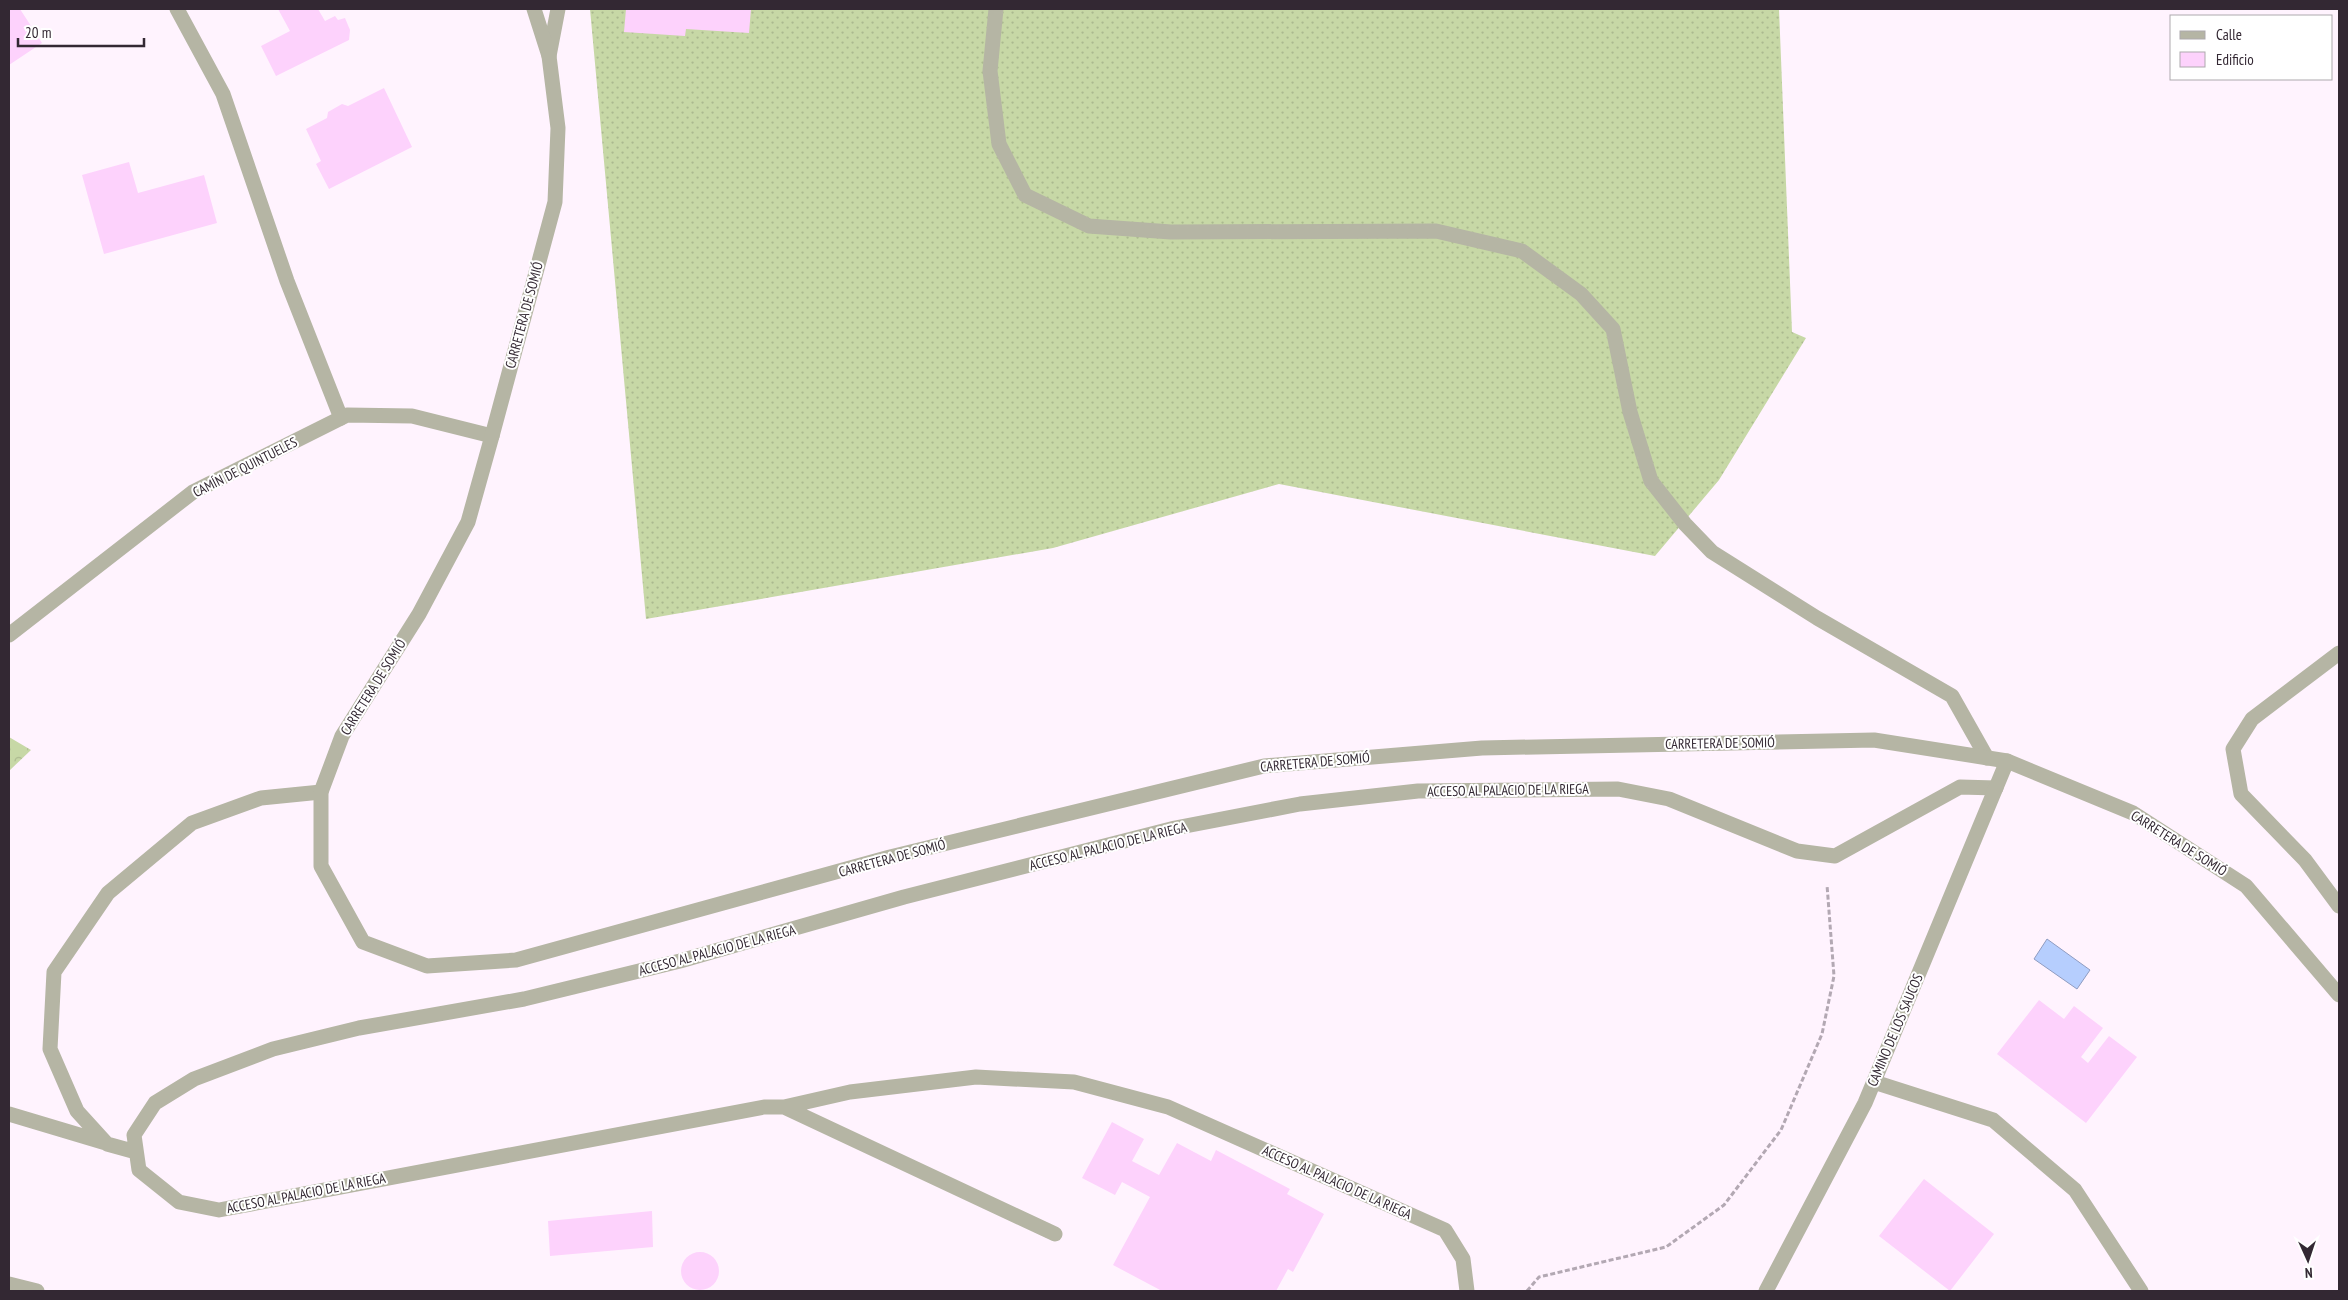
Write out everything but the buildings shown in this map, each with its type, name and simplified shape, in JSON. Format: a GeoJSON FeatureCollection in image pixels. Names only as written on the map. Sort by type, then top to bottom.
{"type":"FeatureCollection","features":[{"type":"Feature","properties":{"kind":"street"},"geometry":{"type":"LineString","coordinates":[[177,9],[223,94],[287,281],[341,418]]}},
{"type":"Feature","properties":{"kind":"street","name":"CARRETERA DE SOMIÓ"},"geometry":{"type":"LineString","coordinates":[[534,9],[550,56],[558,128],[555,202],[492,436],[468,522],[419,614],[342,736],[321,792],[321,866],[362,942],[428,966],[516,960],[890,857],[1264,766],[1482,748],[1874,740],[2007,761],[2133,813],[2246,886],[2339,995]]}},
{"type":"Feature","properties":{"kind":"street"},"geometry":{"type":"LineString","coordinates":[[550,56],[558,9]]}},
{"type":"Feature","properties":{"kind":"street"},"geometry":{"type":"LineString","coordinates":[[996,9],[990,71],[999,144],[1025,195],[1089,226],[1171,232],[1436,231],[1522,251],[1581,294],[1614,328],[1630,412],[1650,481],[1685,524],[1712,552],[1817,618],[1952,696],[1986,758]]}},
{"type":"Feature","properties":{"kind":"street","name":"CAMÍN DE QUINTUELES"},"geometry":{"type":"LineString","coordinates":[[9,635],[193,492],[347,415],[412,416],[492,436]]}},
{"type":"Feature","properties":{"kind":"street"},"geometry":{"type":"LineString","coordinates":[[2339,653],[2252,719],[2233,749],[2241,794],[2305,860],[2339,906]]}},
{"type":"Feature","properties":{"kind":"street","name":"CAMINO DE LOS SAUCOS"},"geometry":{"type":"LineString","coordinates":[[1766,1291],[1865,1103],[2007,761]]}},
{"type":"Feature","properties":{"kind":"street"},"geometry":{"type":"LineString","coordinates":[[1835,856],[1960,787],[1996,788]]}},
{"type":"Feature","properties":{"kind":"street","name":"ACCESO AL PALACIO DE LA RIEGA"},"geometry":{"type":"LineString","coordinates":[[1467,1291],[1463,1259],[1445,1230],[1168,1107],[1074,1082],[976,1077],[850,1092],[784,1107],[764,1107],[219,1210],[180,1202],[139,1170],[134,1135],[155,1102],[194,1079],[273,1049],[359,1028],[524,999],[680,961],[904,897],[1166,831],[1300,804],[1418,791],[1618,789],[1669,799],[1797,851],[1835,856]]}},
{"type":"Feature","properties":{"kind":"street"},"geometry":{"type":"LineString","coordinates":[[107,1144],[77,1111],[50,1049],[54,972],[108,894],[192,823],[261,798],[321,792]]}},
{"type":"Feature","properties":{"kind":"street"},"geometry":{"type":"LineString","coordinates":[[1874,1082],[1993,1120],[2075,1190],[2141,1291]]}},
{"type":"Feature","properties":{"kind":"street","name":"ACCESO AL PALACIO DE LA RIEGA"},"geometry":{"type":"LineString","coordinates":[[784,1107],[1054,1234]]}},
{"type":"Feature","properties":{"kind":"street"},"geometry":{"type":"LineString","coordinates":[[9,1114],[136,1152]]}},
{"type":"Feature","properties":{"kind":"street"},"geometry":{"type":"LineString","coordinates":[[9,1284],[38,1291]]}},
{"type":"Feature","properties":{"kind":"path"},"geometry":{"type":"LineString","coordinates":[[1527,1291],[1539,1277],[1666,1247],[1724,1205],[1781,1130],[1822,1034],[1834,976],[1827,886],[1835,856]]}},
{"type":"Feature","properties":{"kind":"green space"},"geometry":{"type":"Polygon","coordinates":[[[590,9],[1779,9],[1792,332],[1806,338],[1719,480],[1655,556],[1279,484],[1053,548],[646,619],[590,9]]]}},
{"type":"Feature","properties":{"kind":"green space"},"geometry":{"type":"Polygon","coordinates":[[[9,737],[31,750],[9,771],[9,737]]]}},
{"type":"Feature","properties":{"kind":"water"},"geometry":{"type":"Polygon","coordinates":[[[2047,939],[2090,970],[2077,989],[2034,959],[2047,939]]]}}]}
